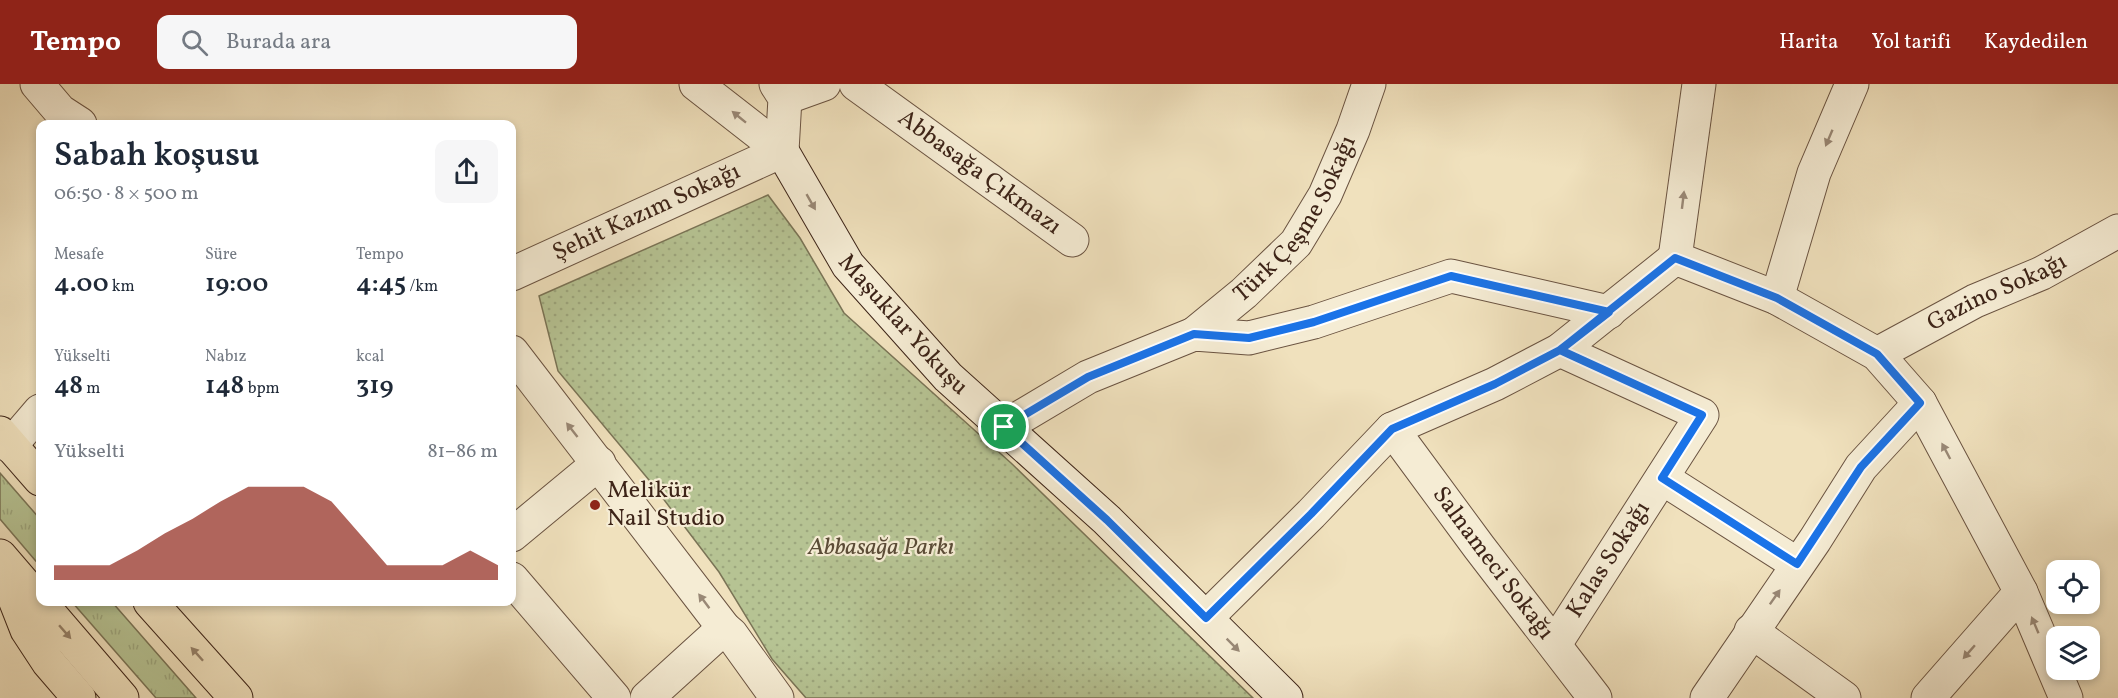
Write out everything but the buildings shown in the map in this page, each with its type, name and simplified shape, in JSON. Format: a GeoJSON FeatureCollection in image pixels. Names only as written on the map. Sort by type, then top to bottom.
{"type":"FeatureCollection","features":[{"type":"Feature","properties":{"kind":"main road"},"geometry":{"type":"LineString","coordinates":[[5,439],[36,474]]}},
{"type":"Feature","properties":{"kind":"main road"},"geometry":{"type":"LineString","coordinates":[[0,556],[36,598]]}},
{"type":"Feature","properties":{"kind":"main road"},"geometry":{"type":"LineString","coordinates":[[0,561],[27,630],[48,662],[79,698]]}},
{"type":"Feature","properties":{"kind":"main road"},"geometry":{"type":"LineString","coordinates":[[43,606],[122,698]]}},
{"type":"Feature","properties":{"kind":"main road"},"geometry":{"type":"LineString","coordinates":[[154,606],[236,698]]}},
{"type":"Feature","properties":{"kind":"street"},"geometry":{"type":"LineString","coordinates":[[37,84],[60,111],[74,120]]}},
{"type":"Feature","properties":{"kind":"street"},"geometry":{"type":"LineString","coordinates":[[696,84],[782,151]]}},
{"type":"Feature","properties":{"kind":"street"},"geometry":{"type":"LineString","coordinates":[[782,151],[780,91],[824,84]]}},
{"type":"Feature","properties":{"kind":"street","name":"Abbasağa Çıkmazı"},"geometry":{"type":"LineString","coordinates":[[856,84],[1072,240]]}},
{"type":"Feature","properties":{"kind":"street","name":"Türk Çeşme Sokağı"},"geometry":{"type":"LineString","coordinates":[[1194,334],[1244,292],[1296,243],[1325,195],[1353,130],[1369,84]]}},
{"type":"Feature","properties":{"kind":"street"},"geometry":{"type":"LineString","coordinates":[[1206,618],[1311,514],[1392,429],[1495,384],[1560,350],[1675,258],[1699,84]]}},
{"type":"Feature","properties":{"kind":"street"},"geometry":{"type":"LineString","coordinates":[[1777,298],[1814,173],[1852,84]]}},
{"type":"Feature","properties":{"kind":"street","name":"Şehit Kazım Sokağı"},"geometry":{"type":"LineString","coordinates":[[516,272],[782,151]]}},
{"type":"Feature","properties":{"kind":"street","name":"Maşuklar Yokuşu"},"geometry":{"type":"LineString","coordinates":[[782,151],[848,265],[948,377],[1107,520],[1286,698]]}},
{"type":"Feature","properties":{"kind":"street","name":"Gazino Sokağı"},"geometry":{"type":"LineString","coordinates":[[1877,354],[1975,301],[2042,273],[2118,231]]}},
{"type":"Feature","properties":{"kind":"street"},"geometry":{"type":"LineString","coordinates":[[1675,258],[1777,298],[1877,354],[1920,403],[2021,592],[2066,698]]}},
{"type":"Feature","properties":{"kind":"street"},"geometry":{"type":"LineString","coordinates":[[1004,427],[1088,377],[1194,334],[1249,338],[1314,322],[1451,276],[1609,312]]}},
{"type":"Feature","properties":{"kind":"street","name":"Kalas Sokağı"},"geometry":{"type":"LineString","coordinates":[[1555,644],[1702,415],[1560,350]]}},
{"type":"Feature","properties":{"kind":"street"},"geometry":{"type":"LineString","coordinates":[[516,357],[724,628],[731,634],[777,698]]}},
{"type":"Feature","properties":{"kind":"street"},"geometry":{"type":"LineString","coordinates":[[1707,698],[1861,467],[1920,403]]}},
{"type":"Feature","properties":{"kind":"street"},"geometry":{"type":"LineString","coordinates":[[5,439],[36,414]]}},
{"type":"Feature","properties":{"kind":"street","name":"Salnameci Sokağı"},"geometry":{"type":"LineString","coordinates":[[1392,429],[1595,698]]}},
{"type":"Feature","properties":{"kind":"street"},"geometry":{"type":"LineString","coordinates":[[516,532],[599,463]]}},
{"type":"Feature","properties":{"kind":"street"},"geometry":{"type":"LineString","coordinates":[[1662,478],[1797,564]]}},
{"type":"Feature","properties":{"kind":"street"},"geometry":{"type":"LineString","coordinates":[[516,584],[614,698]]}},
{"type":"Feature","properties":{"kind":"street"},"geometry":{"type":"LineString","coordinates":[[1928,698],[2021,592]]}},
{"type":"Feature","properties":{"kind":"street"},"geometry":{"type":"LineString","coordinates":[[647,698],[724,628]]}},
{"type":"Feature","properties":{"kind":"street"},"geometry":{"type":"LineString","coordinates":[[1751,632],[1844,698]]}},
{"type":"Feature","properties":{"kind":"green space","name":"Abbasağa Parkı"},"geometry":{"type":"Polygon","coordinates":[[[768,195],[800,238],[844,313],[1011,463],[1253,698],[806,698],[772,659],[719,572],[649,480],[558,371],[539,296],[768,195]]]}},
{"type":"Feature","properties":{"kind":"green space"},"geometry":{"type":"Polygon","coordinates":[[[0,473],[36,514],[36,561],[0,519],[0,473]]]}},
{"type":"Feature","properties":{"kind":"green space"},"geometry":{"type":"Polygon","coordinates":[[[76,606],[116,606],[196,698],[156,698],[76,606]]]}},
{"type":"Feature","properties":{"kind":"place","name":"Melikür Nail Studio"},"geometry":{"type":"Point","coordinates":[595,505]}},
{"type":"Feature","properties":{"kind":"route"},"geometry":{"type":"LineString","coordinates":[[1004,427],[1088,377],[1194,334],[1249,338],[1314,322],[1451,276],[1609,312],[1560,350],[1702,415],[1662,478],[1797,564],[1815,540],[1861,467],[1920,403],[1877,354],[1777,298],[1675,258],[1609,312],[1560,350],[1495,384],[1392,429],[1311,514],[1206,618],[1107,520],[1004,427]]}}]}
